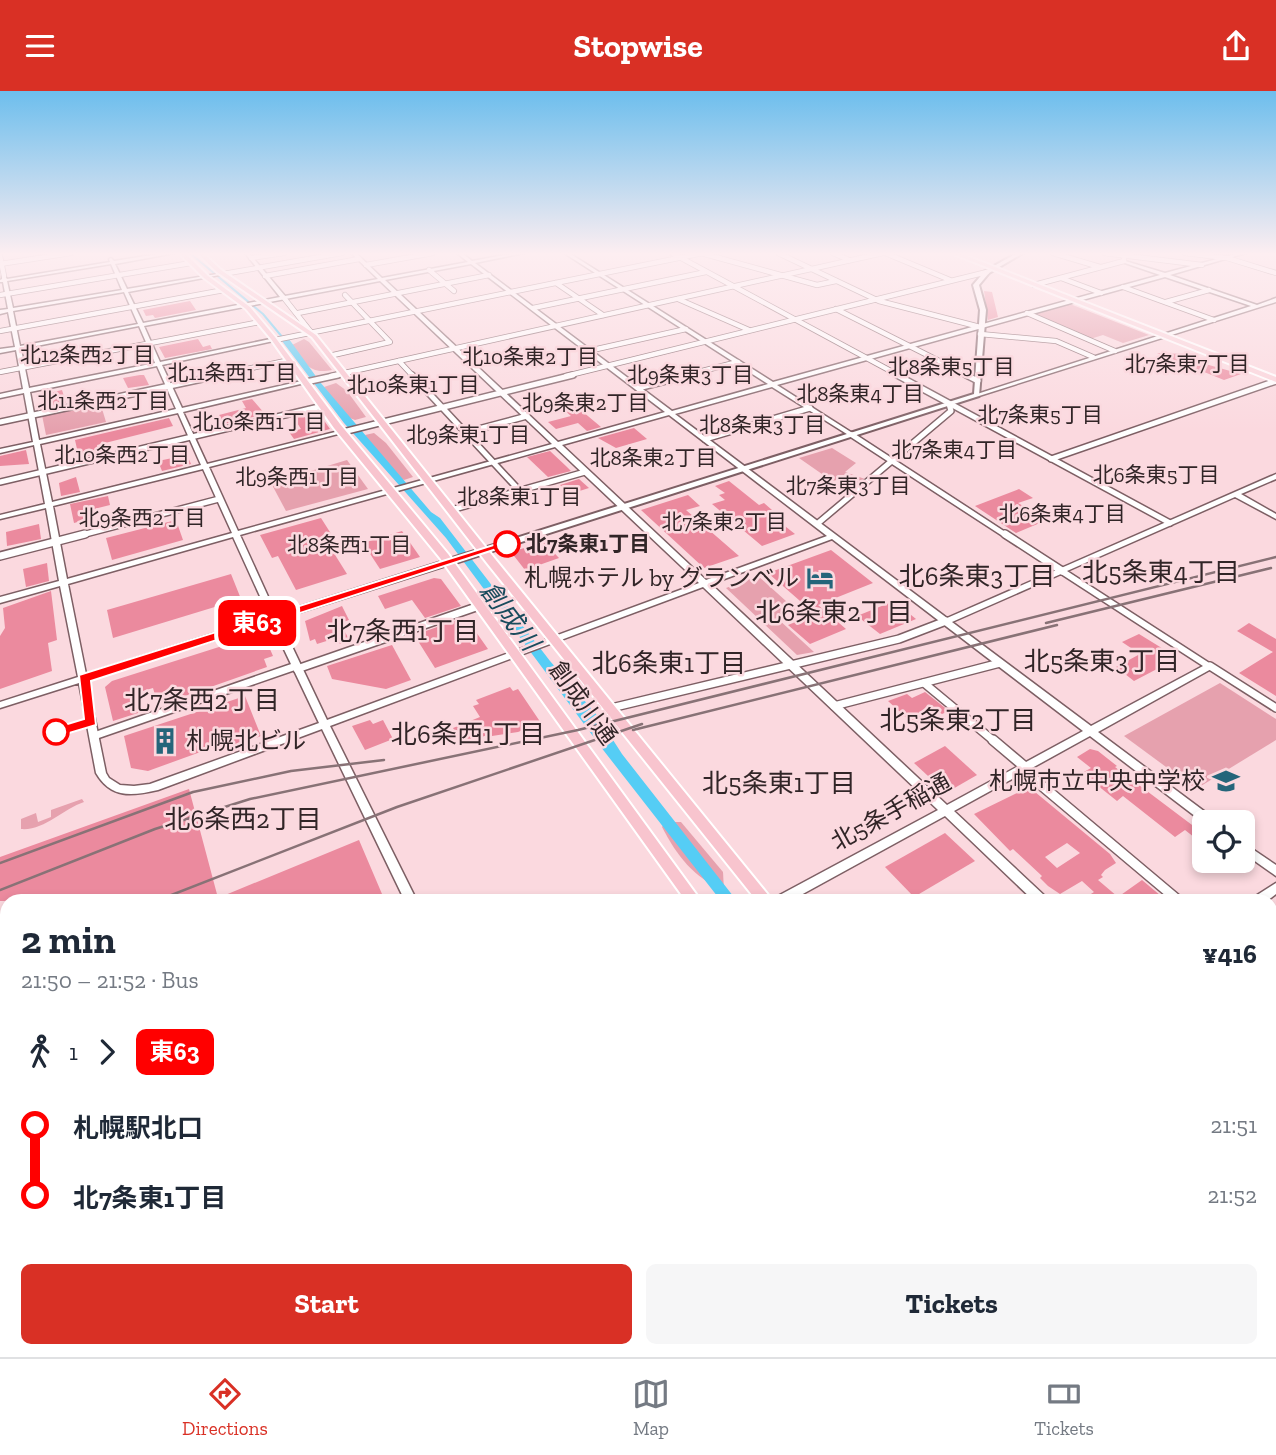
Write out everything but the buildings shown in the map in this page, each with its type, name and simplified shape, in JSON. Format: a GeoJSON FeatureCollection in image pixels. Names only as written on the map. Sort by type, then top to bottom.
{"type":"FeatureCollection","features":[{"type":"Feature","properties":{"kind":"highway","name":"創成川通"},"geometry":{"type":"LineString","coordinates":[[256,312],[260,322],[309,381],[323,406],[348,431],[454,561],[479,606],[520,653],[689,894]]}},
{"type":"Feature","properties":{"kind":"highway","name":"創成川通"},"geometry":{"type":"LineString","coordinates":[[270,312],[312,334],[760,894]]}},
{"type":"Feature","properties":{"kind":"main road"},"geometry":{"type":"LineString","coordinates":[[454,561],[977,395],[982,312]]}},
{"type":"Feature","properties":{"kind":"main road"},"geometry":{"type":"LineString","coordinates":[[1104,312],[1276,381]]}},
{"type":"Feature","properties":{"kind":"street"},"geometry":{"type":"LineString","coordinates":[[11,312],[66,581],[101,773],[106,783],[117,789],[135,791],[159,786],[834,536]]}},
{"type":"Feature","properties":{"kind":"street"},"geometry":{"type":"LineString","coordinates":[[0,331],[103,312]]}},
{"type":"Feature","properties":{"kind":"street"},"geometry":{"type":"LineString","coordinates":[[133,312],[297,667],[408,894]]}},
{"type":"Feature","properties":{"kind":"street"},"geometry":{"type":"LineString","coordinates":[[0,351],[206,312]]}},
{"type":"Feature","properties":{"kind":"street"},"geometry":{"type":"LineString","coordinates":[[303,312],[298,313],[312,334]]}},
{"type":"Feature","properties":{"kind":"street"},"geometry":{"type":"LineString","coordinates":[[329,356],[390,342],[362,312]]}},
{"type":"Feature","properties":{"kind":"street"},"geometry":{"type":"LineString","coordinates":[[0,396],[410,312]]}},
{"type":"Feature","properties":{"kind":"street"},"geometry":{"type":"LineString","coordinates":[[416,312],[1035,894]]}},
{"type":"Feature","properties":{"kind":"street"},"geometry":{"type":"LineString","coordinates":[[537,312],[1195,810]]}},
{"type":"Feature","properties":{"kind":"street"},"geometry":{"type":"LineString","coordinates":[[599,312],[603,315]]}},
{"type":"Feature","properties":{"kind":"street"},"geometry":{"type":"LineString","coordinates":[[0,451],[618,312]]}},
{"type":"Feature","properties":{"kind":"street"},"geometry":{"type":"LineString","coordinates":[[659,312],[1276,708]]}},
{"type":"Feature","properties":{"kind":"street"},"geometry":{"type":"LineString","coordinates":[[708,312],[749,330]]}},
{"type":"Feature","properties":{"kind":"street"},"geometry":{"type":"LineString","coordinates":[[782,312],[1170,523]]}},
{"type":"Feature","properties":{"kind":"street"},"geometry":{"type":"LineString","coordinates":[[0,517],[823,312]]}},
{"type":"Feature","properties":{"kind":"street"},"geometry":{"type":"LineString","coordinates":[[842,312],[978,381]]}},
{"type":"Feature","properties":{"kind":"street"},"geometry":{"type":"LineString","coordinates":[[923,312],[981,327],[1056,341],[1093,358]]}},
{"type":"Feature","properties":{"kind":"street"},"geometry":{"type":"LineString","coordinates":[[0,600],[1030,312]]}},
{"type":"Feature","properties":{"kind":"street"},"geometry":{"type":"LineString","coordinates":[[1193,312],[1214,320]]}},
{"type":"Feature","properties":{"kind":"street"},"geometry":{"type":"LineString","coordinates":[[977,395],[1238,312]]}},
{"type":"Feature","properties":{"kind":"street"},"geometry":{"type":"LineString","coordinates":[[1027,313],[1115,351]]}},
{"type":"Feature","properties":{"kind":"street"},"geometry":{"type":"LineString","coordinates":[[0,372],[260,322]]}},
{"type":"Feature","properties":{"kind":"street"},"geometry":{"type":"LineString","coordinates":[[588,351],[686,329]]}},
{"type":"Feature","properties":{"kind":"street"},"geometry":{"type":"LineString","coordinates":[[0,422],[290,361]]}},
{"type":"Feature","properties":{"kind":"street"},"geometry":{"type":"LineString","coordinates":[[399,361],[519,490]]}},
{"type":"Feature","properties":{"kind":"street"},"geometry":{"type":"LineString","coordinates":[[638,388],[738,362]]}},
{"type":"Feature","properties":{"kind":"street"},"geometry":{"type":"LineString","coordinates":[[1051,459],[1276,381]]}},
{"type":"Feature","properties":{"kind":"street"},"geometry":{"type":"LineString","coordinates":[[817,524],[951,411],[949,404]]}},
{"type":"Feature","properties":{"kind":"street"},"geometry":{"type":"LineString","coordinates":[[0,482],[323,406]]}},
{"type":"Feature","properties":{"kind":"street"},"geometry":{"type":"LineString","coordinates":[[705,439],[810,408]]}},
{"type":"Feature","properties":{"kind":"street"},"geometry":{"type":"LineString","coordinates":[[467,432],[527,416]]}},
{"type":"Feature","properties":{"kind":"street"},"geometry":{"type":"LineString","coordinates":[[451,510],[585,472]]}},
{"type":"Feature","properties":{"kind":"street"},"geometry":{"type":"LineString","coordinates":[[611,708],[899,639],[1062,571],[1276,476]]}},
{"type":"Feature","properties":{"kind":"street"},"geometry":{"type":"LineString","coordinates":[[1235,494],[1276,517]]}},
{"type":"Feature","properties":{"kind":"street"},"geometry":{"type":"LineString","coordinates":[[0,556],[219,499]]}},
{"type":"Feature","properties":{"kind":"street"},"geometry":{"type":"LineString","coordinates":[[0,705],[454,561]]}},
{"type":"Feature","properties":{"kind":"street"},"geometry":{"type":"LineString","coordinates":[[94,736],[479,606]]}},
{"type":"Feature","properties":{"kind":"street"},"geometry":{"type":"LineString","coordinates":[[834,706],[1000,663]]}},
{"type":"Feature","properties":{"kind":"street","name":"北5条手稲通"},"geometry":{"type":"LineString","coordinates":[[793,894],[1210,666]]}},
{"type":"Feature","properties":{"kind":"street"},"geometry":{"type":"LineString","coordinates":[[924,683],[1171,894]]}},
{"type":"Feature","properties":{"kind":"street"},"geometry":{"type":"LineString","coordinates":[[1255,856],[1276,871]]}},
{"type":"Feature","properties":{"kind":"shaded area"},"geometry":{"type":"Polygon","coordinates":[[[1091,312],[1149,335],[1123,343],[1103,335],[1090,339],[1033,314],[1091,312]]]}},
{"type":"Feature","properties":{"kind":"shaded area"},"geometry":{"type":"Polygon","coordinates":[[[304,339],[332,370],[318,371],[304,362],[292,345],[304,339]]]}},
{"type":"Feature","properties":{"kind":"shaded area"},"geometry":{"type":"Polygon","coordinates":[[[336,383],[347,391],[366,417],[355,420],[342,415],[324,387],[336,383]]]}},
{"type":"Feature","properties":{"kind":"shaded area"},"geometry":{"type":"Polygon","coordinates":[[[100,402],[106,422],[46,435],[42,415],[100,402]]]}},
{"type":"Feature","properties":{"kind":"shaded area"},"geometry":{"type":"Polygon","coordinates":[[[374,433],[386,443],[413,477],[404,480],[388,472],[365,435],[374,433]]]}},
{"type":"Feature","properties":{"kind":"shaded area"},"geometry":{"type":"Polygon","coordinates":[[[832,448],[856,463],[845,472],[865,479],[855,486],[832,481],[799,458],[832,448]]]}},
{"type":"Feature","properties":{"kind":"shaded area"},"geometry":{"type":"Polygon","coordinates":[[[347,460],[368,489],[286,511],[271,483],[347,460]]]}},
{"type":"Feature","properties":{"kind":"shaded area"},"geometry":{"type":"Polygon","coordinates":[[[758,576],[796,610],[777,618],[814,652],[797,655],[726,588],[758,576]]]}},
{"type":"Feature","properties":{"kind":"shaded area"},"geometry":{"type":"Polygon","coordinates":[[[1220,683],[1276,719],[1276,740],[1196,789],[1124,736],[1220,683]]]}},
{"type":"Feature","properties":{"kind":"shaded area"},"geometry":{"type":"Polygon","coordinates":[[[82,799],[84,802],[38,827],[21,829],[21,819],[36,813],[38,822],[51,817],[51,810],[82,799]]]}},
{"type":"Feature","properties":{"kind":"shaded area"},"geometry":{"type":"Polygon","coordinates":[[[665,822],[681,822],[723,872],[724,890],[687,865],[662,827],[665,822]]]}},
{"type":"Feature","properties":{"kind":"water"},"geometry":{"type":"Polygon","coordinates":[[[289,339],[320,382],[431,512],[440,518],[550,661],[597,715],[622,754],[732,894],[716,894],[604,751],[446,538],[344,423],[282,341],[289,339]]]}},
{"type":"Feature","properties":{"kind":"waterway","name":"創成川"},"geometry":{"type":"LineString","coordinates":[[261,312],[283,338]]}},
{"type":"Feature","properties":{"kind":"railway"},"geometry":{"type":"LineString","coordinates":[[0,890],[155,829],[250,799],[578,730],[1276,557]]}},
{"type":"Feature","properties":{"kind":"railway"},"geometry":{"type":"LineString","coordinates":[[1046,623],[1271,568]]}},
{"type":"Feature","properties":{"kind":"railway"},"geometry":{"type":"LineString","coordinates":[[633,730],[1057,625]]}},
{"type":"Feature","properties":{"kind":"railway"},"geometry":{"type":"LineString","coordinates":[[174,894],[397,807],[642,724]]}},
{"type":"Feature","properties":{"kind":"railway"},"geometry":{"type":"LineString","coordinates":[[0,863],[193,792],[291,771],[384,760]]}},
{"type":"Feature","properties":{"kind":"bus line","name":"東63"},"geometry":{"type":"LineString","coordinates":[[56,732],[91,721],[84,678],[507,544]]}},
{"type":"Feature","properties":{"kind":"place","name":"北7条東1丁目"},"geometry":{"type":"Point","coordinates":[507,544]}},
{"type":"Feature","properties":{"kind":"place","name":"札幌ホテル by グランベル"},"geometry":{"type":"Point","coordinates":[820,578]}},
{"type":"Feature","properties":{"kind":"place","name":"札幌北ビル"},"geometry":{"type":"Point","coordinates":[165,741]}},
{"type":"Feature","properties":{"kind":"place","name":"札幌市立中央中学校"},"geometry":{"type":"Point","coordinates":[1226,781]}},
{"type":"Feature","properties":{"kind":"district","name":"北12条西2丁目"},"geometry":{"type":"Point","coordinates":[87,355]}},
{"type":"Feature","properties":{"kind":"district","name":"北10条東2丁目"},"geometry":{"type":"Point","coordinates":[530,357]}},
{"type":"Feature","properties":{"kind":"district","name":"北7条東7丁目"},"geometry":{"type":"Point","coordinates":[1187,364]}},
{"type":"Feature","properties":{"kind":"district","name":"北8条東5丁目"},"geometry":{"type":"Point","coordinates":[951,367]}},
{"type":"Feature","properties":{"kind":"district","name":"北11条西1丁目"},"geometry":{"type":"Point","coordinates":[232,373]}},
{"type":"Feature","properties":{"kind":"district","name":"北9条東3丁目"},"geometry":{"type":"Point","coordinates":[690,375]}},
{"type":"Feature","properties":{"kind":"district","name":"北10条東1丁目"},"geometry":{"type":"Point","coordinates":[413,385]}},
{"type":"Feature","properties":{"kind":"district","name":"北8条東4丁目"},"geometry":{"type":"Point","coordinates":[860,394]}},
{"type":"Feature","properties":{"kind":"district","name":"北11条西2丁目"},"geometry":{"type":"Point","coordinates":[103,401]}},
{"type":"Feature","properties":{"kind":"district","name":"北9条東2丁目"},"geometry":{"type":"Point","coordinates":[585,403]}},
{"type":"Feature","properties":{"kind":"district","name":"北7条東5丁目"},"geometry":{"type":"Point","coordinates":[1040,415]}},
{"type":"Feature","properties":{"kind":"district","name":"北10条西1丁目"},"geometry":{"type":"Point","coordinates":[259,422]}},
{"type":"Feature","properties":{"kind":"district","name":"北8条東3丁目"},"geometry":{"type":"Point","coordinates":[762,425]}},
{"type":"Feature","properties":{"kind":"district","name":"北9条東1丁目"},"geometry":{"type":"Point","coordinates":[468,435]}},
{"type":"Feature","properties":{"kind":"district","name":"北7条東4丁目"},"geometry":{"type":"Point","coordinates":[954,450]}},
{"type":"Feature","properties":{"kind":"district","name":"北10条西2丁目"},"geometry":{"type":"Point","coordinates":[122,455]}},
{"type":"Feature","properties":{"kind":"district","name":"北8条東2丁目"},"geometry":{"type":"Point","coordinates":[653,458]}},
{"type":"Feature","properties":{"kind":"district","name":"北6条東5丁目"},"geometry":{"type":"Point","coordinates":[1156,475]}},
{"type":"Feature","properties":{"kind":"district","name":"北9条西1丁目"},"geometry":{"type":"Point","coordinates":[297,477]}},
{"type":"Feature","properties":{"kind":"district","name":"北7条東3丁目"},"geometry":{"type":"Point","coordinates":[848,486]}},
{"type":"Feature","properties":{"kind":"district","name":"北8条東1丁目"},"geometry":{"type":"Point","coordinates":[519,497]}},
{"type":"Feature","properties":{"kind":"district","name":"北6条東4丁目"},"geometry":{"type":"Point","coordinates":[1062,514]}},
{"type":"Feature","properties":{"kind":"district","name":"北9条西2丁目"},"geometry":{"type":"Point","coordinates":[142,518]}},
{"type":"Feature","properties":{"kind":"district","name":"北7条東2丁目"},"geometry":{"type":"Point","coordinates":[724,522]}},
{"type":"Feature","properties":{"kind":"district","name":"北8条西1丁目"},"geometry":{"type":"Point","coordinates":[349,545]}},
{"type":"Feature","properties":{"kind":"district","name":"北5条東4丁目"},"geometry":{"type":"Point","coordinates":[1161,572]}},
{"type":"Feature","properties":{"kind":"district","name":"北6条東3丁目"},"geometry":{"type":"Point","coordinates":[977,576]}},
{"type":"Feature","properties":{"kind":"district","name":"北6条東2丁目"},"geometry":{"type":"Point","coordinates":[834,612]}},
{"type":"Feature","properties":{"kind":"district","name":"北7条西1丁目"},"geometry":{"type":"Point","coordinates":[403,631]}},
{"type":"Feature","properties":{"kind":"district","name":"北5条東3丁目"},"geometry":{"type":"Point","coordinates":[1102,661]}},
{"type":"Feature","properties":{"kind":"district","name":"北6条東1丁目"},"geometry":{"type":"Point","coordinates":[669,663]}},
{"type":"Feature","properties":{"kind":"district","name":"北7条西2丁目"},"geometry":{"type":"Point","coordinates":[202,700]}},
{"type":"Feature","properties":{"kind":"district","name":"北5条東2丁目"},"geometry":{"type":"Point","coordinates":[958,720]}},
{"type":"Feature","properties":{"kind":"district","name":"北6条西1丁目"},"geometry":{"type":"Point","coordinates":[468,734]}},
{"type":"Feature","properties":{"kind":"district","name":"北5条東1丁目"},"geometry":{"type":"Point","coordinates":[779,783]}},
{"type":"Feature","properties":{"kind":"district","name":"北6条西2丁目"},"geometry":{"type":"Point","coordinates":[243,819]}}]}
